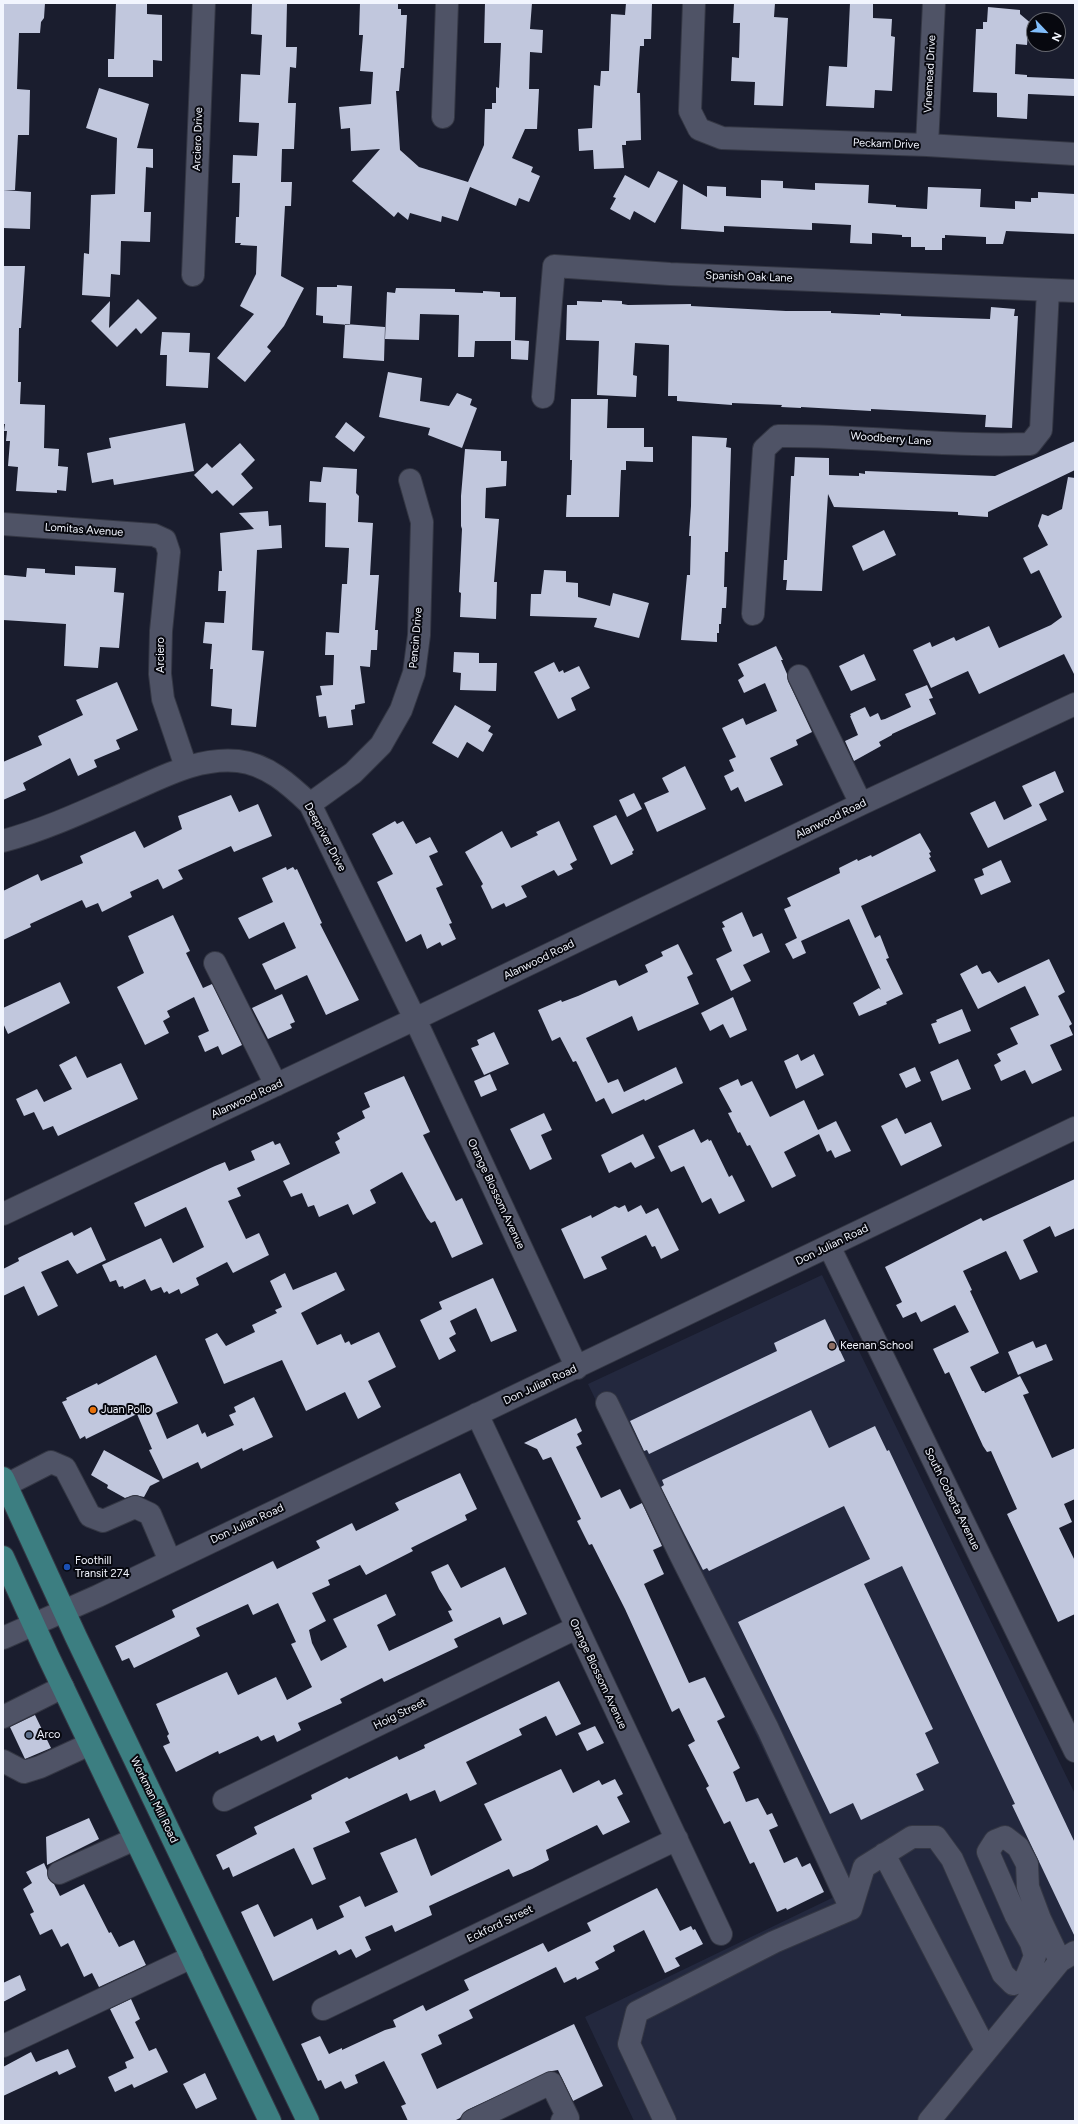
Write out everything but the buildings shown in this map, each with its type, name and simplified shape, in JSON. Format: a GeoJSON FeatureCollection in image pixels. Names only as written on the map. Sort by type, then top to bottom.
{"type":"FeatureCollection","features":[{"type":"Feature","properties":{"kind":"main road","name":"Workman Mill Road"},"geometry":{"type":"LineString","coordinates":[[5,1481],[64,1611],[308,2121]]}},
{"type":"Feature","properties":{"kind":"main road"},"geometry":{"type":"LineString","coordinates":[[3,1557],[63,1687],[270,2121]]}},
{"type":"Feature","properties":{"kind":"street","name":"Arciero Drive"},"geometry":{"type":"LineString","coordinates":[[193,275],[204,3]]}},
{"type":"Feature","properties":{"kind":"street"},"geometry":{"type":"LineString","coordinates":[[443,117],[447,3]]}},
{"type":"Feature","properties":{"kind":"street","name":"Peckam Drive"},"geometry":{"type":"LineString","coordinates":[[694,3],[690,111],[699,129],[722,138],[927,145],[1075,154]]}},
{"type":"Feature","properties":{"kind":"street","name":"Vinemead Drive"},"geometry":{"type":"LineString","coordinates":[[927,145],[934,3]]}},
{"type":"Feature","properties":{"kind":"street","name":"Spanish Oak Lane"},"geometry":{"type":"LineString","coordinates":[[543,397],[554,266],[670,274],[1075,291]]}},
{"type":"Feature","properties":{"kind":"street","name":"Woodberry Lane"},"geometry":{"type":"LineString","coordinates":[[754,614],[764,449],[778,436],[832,436],[989,445],[1030,444],[1041,430],[1048,290]]}},
{"type":"Feature","properties":{"kind":"street","name":"Pencin Drive"},"geometry":{"type":"LineString","coordinates":[[310,804],[354,773],[381,745],[401,710],[414,673],[419,635],[422,522],[410,480]]}},
{"type":"Feature","properties":{"kind":"street","name":"Lomitas Avenue"},"geometry":{"type":"LineString","coordinates":[[3,524],[154,535],[164,540]]}},
{"type":"Feature","properties":{"kind":"street","name":"Arciero"},"geometry":{"type":"LineString","coordinates":[[164,540],[169,552],[161,631],[160,674],[163,699],[186,767]]}},
{"type":"Feature","properties":{"kind":"street"},"geometry":{"type":"LineString","coordinates":[[799,676],[861,804]]}},
{"type":"Feature","properties":{"kind":"street","name":"Alanwood Road"},"geometry":{"type":"LineString","coordinates":[[3,1214],[415,1020],[861,804],[1075,704]]}},
{"type":"Feature","properties":{"kind":"street","name":"Deepriver Drive"},"geometry":{"type":"LineString","coordinates":[[3,841],[36,832],[186,767],[214,761],[239,761],[264,769],[288,784],[310,804],[415,1020]]}},
{"type":"Feature","properties":{"kind":"street"},"geometry":{"type":"LineString","coordinates":[[215,964],[276,1085]]}},
{"type":"Feature","properties":{"kind":"street","name":"Orange Blossom Avenue"},"geometry":{"type":"LineString","coordinates":[[415,1020],[577,1368]]}},
{"type":"Feature","properties":{"kind":"street","name":"Don Julian Road"},"geometry":{"type":"LineString","coordinates":[[3,1638],[64,1611],[477,1414],[577,1368],[1075,1128]]}},
{"type":"Feature","properties":{"kind":"street","name":"South Coberta Avenue"},"geometry":{"type":"LineString","coordinates":[[829,1246],[1075,1751]]}},
{"type":"Feature","properties":{"kind":"street"},"geometry":{"type":"LineString","coordinates":[[607,1403],[768,1729],[851,1909]]}},
{"type":"Feature","properties":{"kind":"street","name":"Orange Blossom Avenue"},"geometry":{"type":"LineString","coordinates":[[477,1414],[576,1628],[721,1934]]}},
{"type":"Feature","properties":{"kind":"street"},"geometry":{"type":"LineString","coordinates":[[5,1481],[51,1462],[65,1468],[90,1516],[103,1521],[135,1507],[150,1514],[170,1561]]}},
{"type":"Feature","properties":{"kind":"street","name":"Hoig Street"},"geometry":{"type":"LineString","coordinates":[[224,1800],[576,1628]]}},
{"type":"Feature","properties":{"kind":"street"},"geometry":{"type":"LineString","coordinates":[[3,1717],[63,1687]]}},
{"type":"Feature","properties":{"kind":"street"},"geometry":{"type":"LineString","coordinates":[[3,1761],[24,1772],[40,1767],[90,1744]]}},
{"type":"Feature","properties":{"kind":"street"},"geometry":{"type":"LineString","coordinates":[[665,2121],[629,2044],[637,2012],[774,1942],[851,1909],[864,1866],[912,1838],[936,1837],[952,1859],[1003,1974],[1013,1984],[1025,1980],[1035,1956],[1031,1943],[1016,1916],[988,1852],[995,1841],[1005,1836],[1018,1847],[1027,1864],[1028,1887],[1040,1919],[1067,1957],[986,2050],[929,2121]]}},
{"type":"Feature","properties":{"kind":"street"},"geometry":{"type":"LineString","coordinates":[[59,1873],[135,1839]]}},
{"type":"Feature","properties":{"kind":"street","name":"Eckford Street"},"geometry":{"type":"LineString","coordinates":[[323,2009],[677,1839]]}},
{"type":"Feature","properties":{"kind":"street"},"geometry":{"type":"LineString","coordinates":[[884,1854],[986,2050]]}},
{"type":"Feature","properties":{"kind":"street"},"geometry":{"type":"LineString","coordinates":[[3,2046],[192,1957]]}},
{"type":"Feature","properties":{"kind":"street"},"geometry":{"type":"LineString","coordinates":[[472,2121],[551,2083],[568,2118],[562,2121]]}},
{"type":"Feature","properties":{"kind":"shaded area"},"geometry":{"type":"Polygon","coordinates":[[[822,1275],[1075,1794],[1075,2121],[634,2121],[585,2017],[834,1897],[588,1384],[822,1275]]]}},
{"type":"Feature","properties":{"kind":"place","name":"Keenan School"},"geometry":{"type":"Point","coordinates":[832,1346]}},
{"type":"Feature","properties":{"kind":"place","name":"Juan Pollo"},"geometry":{"type":"Point","coordinates":[93,1410]}},
{"type":"Feature","properties":{"kind":"place","name":"Foothill Transit 274"},"geometry":{"type":"Point","coordinates":[67,1567]}},
{"type":"Feature","properties":{"kind":"place","name":"Arco"},"geometry":{"type":"Point","coordinates":[29,1735]}}]}
